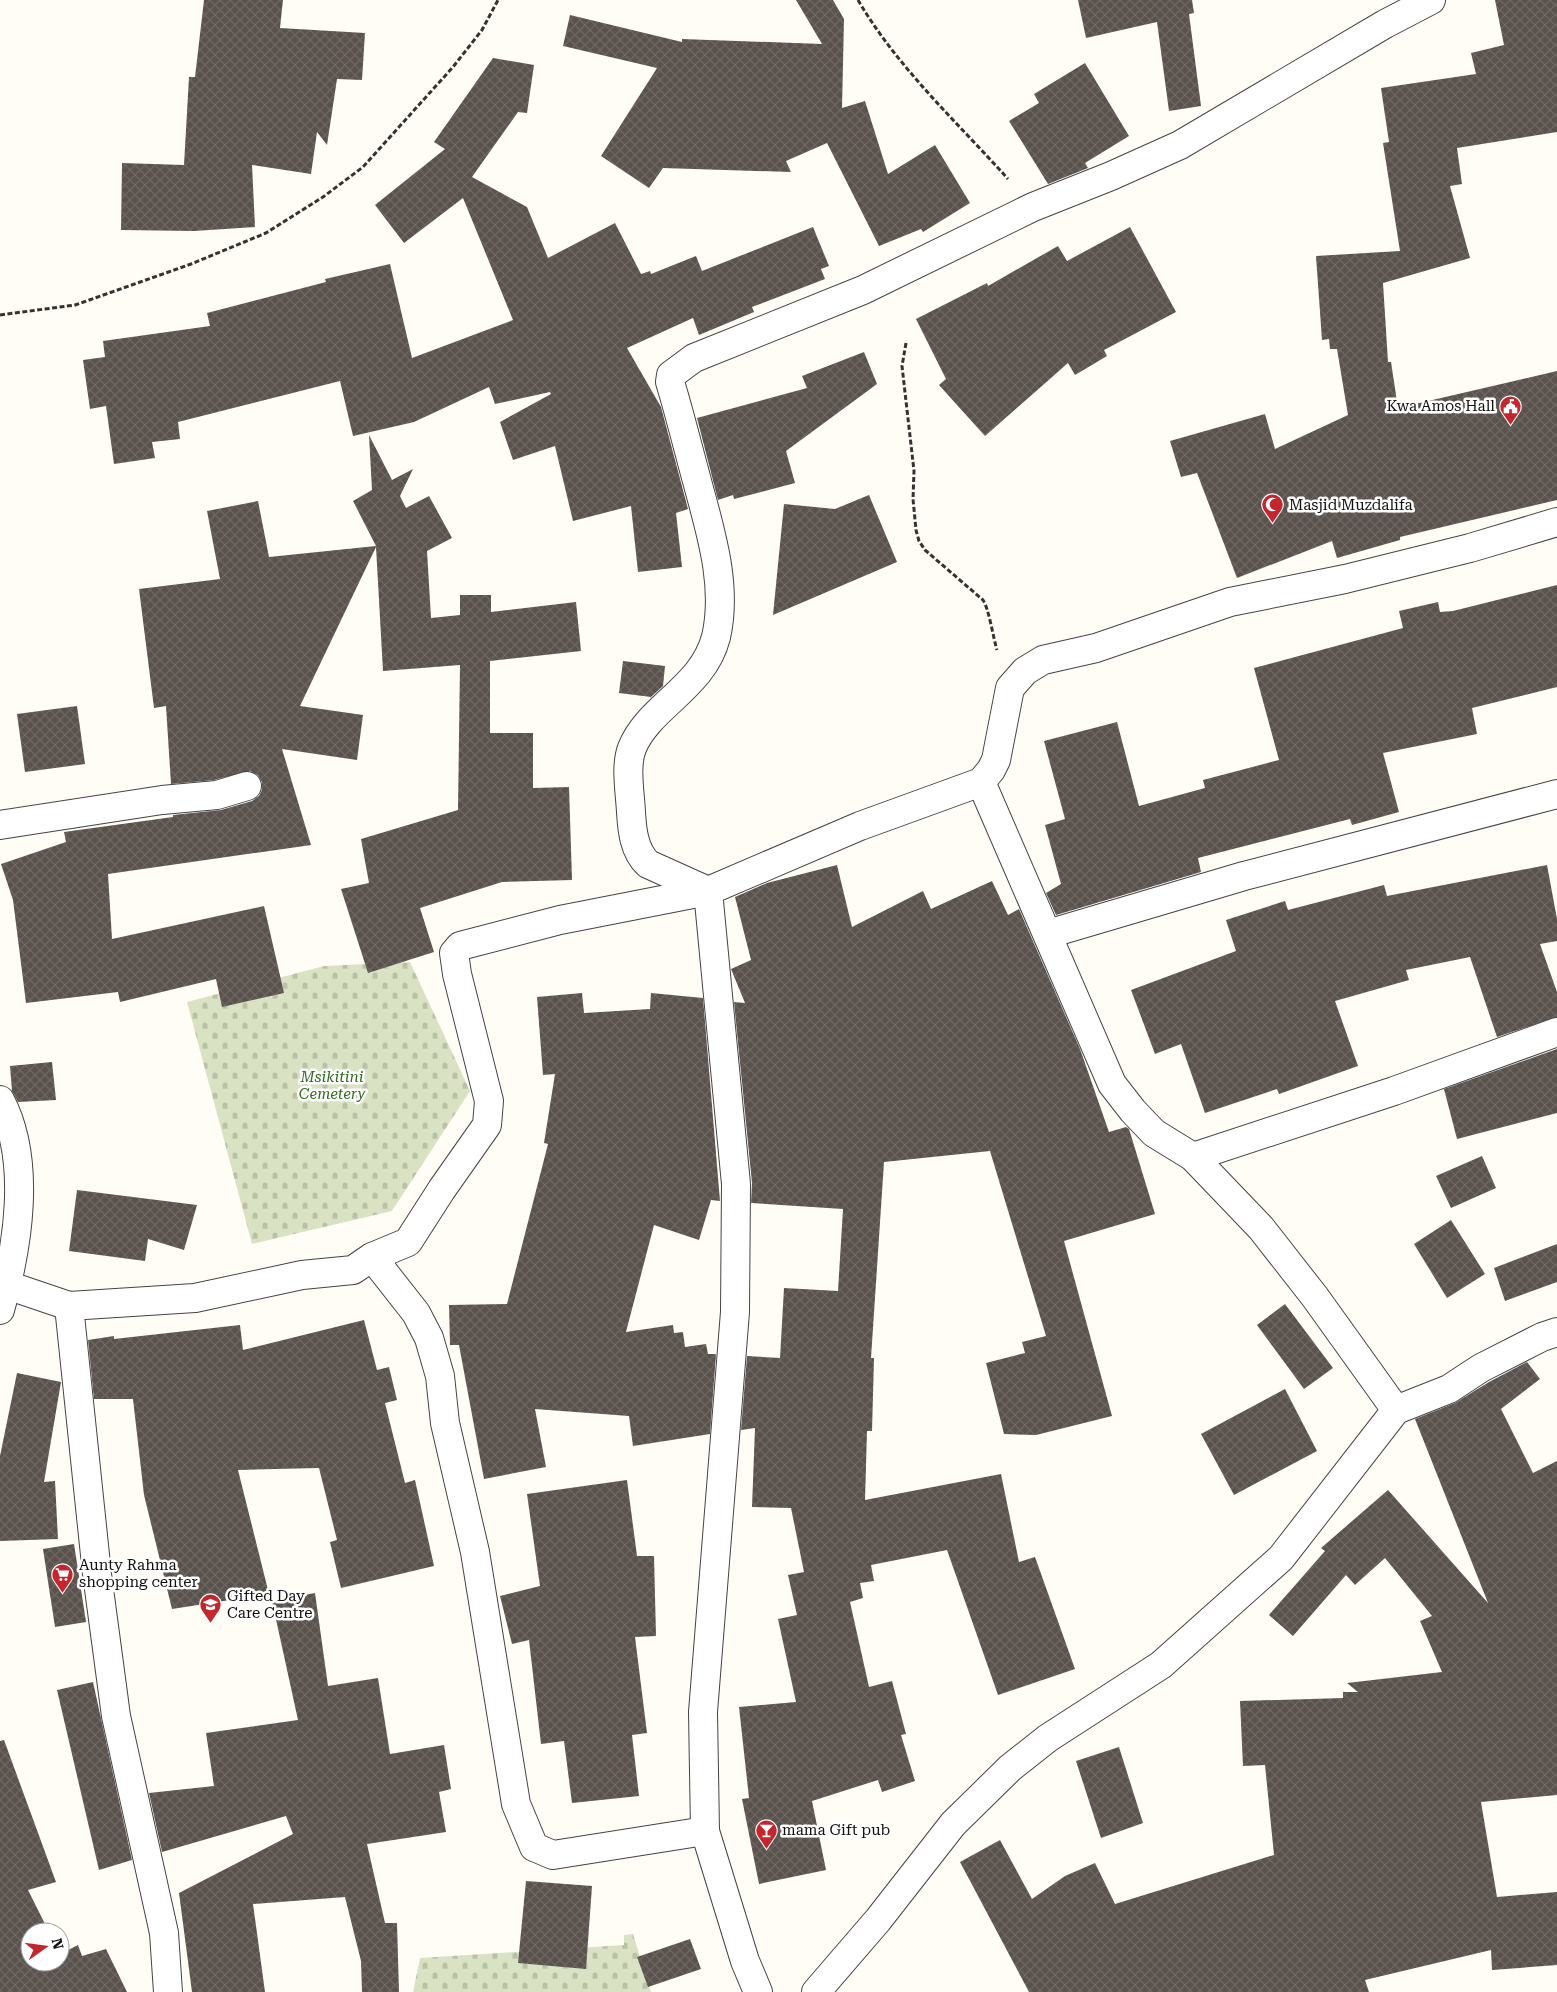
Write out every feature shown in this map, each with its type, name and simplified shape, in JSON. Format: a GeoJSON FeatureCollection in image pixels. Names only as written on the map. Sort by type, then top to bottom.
{"type":"FeatureCollection","features":[{"type":"Feature","properties":{"kind":"street"},"geometry":{"type":"LineString","coordinates":[[708,891],[648,864],[641,857],[631,814],[629,778],[631,749],[641,731],[694,679],[708,658],[716,637],[720,590],[712,539],[670,382],[671,375],[694,358],[863,290],[1033,206],[1110,176],[1180,145],[1351,44],[1431,0]]}},
{"type":"Feature","properties":{"kind":"street"},"geometry":{"type":"LineString","coordinates":[[0,1100],[9,1117],[9,1150],[19,1186],[14,1252],[4,1298],[69,1306],[195,1298],[302,1275],[353,1270],[372,1257],[408,1242],[487,1125],[488,1101],[457,974],[456,949],[467,944],[560,920],[708,891],[860,826],[981,782],[991,770],[996,760],[1010,688],[1025,670],[1043,660],[1096,648],[1230,602],[1345,580],[1470,548],[1557,522]]}},
{"type":"Feature","properties":{"kind":"street"},"geometry":{"type":"LineString","coordinates":[[981,782],[1112,1084],[1133,1111],[1154,1133],[1193,1157],[1261,1228],[1315,1297],[1396,1410]]}},
{"type":"Feature","properties":{"kind":"street"},"geometry":{"type":"LineString","coordinates":[[0,825],[162,800],[217,796],[246,786]]}},
{"type":"Feature","properties":{"kind":"street"},"geometry":{"type":"LineString","coordinates":[[1048,934],[1244,876],[1557,794]]}},
{"type":"Feature","properties":{"kind":"street"},"geometry":{"type":"LineString","coordinates":[[708,891],[736,1184],[735,1312],[703,1712],[706,1831],[745,1961],[758,1992]]}},
{"type":"Feature","properties":{"kind":"street"},"geometry":{"type":"LineString","coordinates":[[1193,1157],[1394,1092],[1557,1032]]}},
{"type":"Feature","properties":{"kind":"street"},"geometry":{"type":"LineString","coordinates":[[372,1257],[416,1313],[429,1338],[440,1376],[445,1423],[475,1552],[516,1804],[534,1847],[553,1855],[706,1831]]}},
{"type":"Feature","properties":{"kind":"street"},"geometry":{"type":"LineString","coordinates":[[69,1306],[97,1574],[116,1716],[164,1933],[168,1992]]}},
{"type":"Feature","properties":{"kind":"street"},"geometry":{"type":"LineString","coordinates":[[816,1992],[878,1920],[953,1824],[1010,1768],[1048,1738],[1161,1665],[1281,1558],[1396,1410],[1449,1389],[1481,1368],[1542,1337],[1557,1332]]}},
{"type":"Feature","properties":{"kind":"path"},"geometry":{"type":"LineString","coordinates":[[0,315],[75,305],[191,264],[266,233],[323,197],[364,167],[453,67],[482,30],[498,0]]}},
{"type":"Feature","properties":{"kind":"path"},"geometry":{"type":"LineString","coordinates":[[858,0],[906,68],[1033,206]]}},
{"type":"Feature","properties":{"kind":"path"},"geometry":{"type":"LineString","coordinates":[[906,343],[902,366],[914,471],[913,499],[919,541],[946,568],[979,594],[987,605],[990,629],[1010,688]]}},
{"type":"Feature","properties":{"kind":"green space","name":"Msikitini Cemetery"},"geometry":{"type":"Polygon","coordinates":[[[410,962],[470,1091],[392,1211],[252,1244],[187,1002],[324,966],[410,962]]]}},
{"type":"Feature","properties":{"kind":"green space"},"geometry":{"type":"Polygon","coordinates":[[[633,1934],[651,1992],[413,1992],[420,1958],[624,1945],[624,1935],[633,1934]]]}},
{"type":"Feature","properties":{"kind":"building"},"geometry":{"type":"Polygon","coordinates":[[[204,0],[283,0],[280,28],[365,33],[362,80],[337,79],[327,145],[317,132],[311,174],[252,165],[255,227],[194,231],[121,230],[122,163],[184,165],[189,77],[195,77],[204,0]]]}},
{"type":"Feature","properties":{"kind":"building"},"geometry":{"type":"Polygon","coordinates":[[[796,0],[833,0],[844,19],[842,108],[865,101],[888,174],[935,145],[970,203],[923,232],[921,229],[879,246],[827,143],[786,161],[791,172],[663,168],[649,188],[601,156],[657,68],[563,46],[570,15],[682,42],[682,39],[822,44],[796,0]]]}},
{"type":"Feature","properties":{"kind":"building"},"geometry":{"type":"Polygon","coordinates":[[[1078,0],[1192,0],[1194,13],[1189,14],[1201,106],[1169,111],[1157,22],[1086,38],[1078,0]]]}},
{"type":"Feature","properties":{"kind":"building"},"geometry":{"type":"Polygon","coordinates":[[[1495,0],[1557,0],[1557,132],[1457,148],[1462,184],[1450,186],[1470,258],[1383,283],[1388,362],[1391,362],[1398,408],[1557,371],[1557,500],[1400,537],[1400,540],[1337,558],[1332,541],[1237,578],[1197,473],[1181,477],[1170,441],[1265,414],[1275,449],[1348,415],[1337,349],[1330,349],[1329,339],[1322,340],[1316,256],[1400,251],[1383,143],[1389,142],[1381,88],[1476,74],[1471,53],[1504,45],[1495,0]]]}},
{"type":"Feature","properties":{"kind":"building"},"geometry":{"type":"Polygon","coordinates":[[[493,58],[534,65],[527,113],[518,112],[472,177],[527,207],[548,258],[615,223],[641,274],[650,271],[651,274],[696,256],[702,271],[813,227],[829,266],[821,269],[825,279],[752,307],[754,312],[699,335],[693,318],[627,348],[661,407],[688,509],[676,513],[682,567],[638,572],[631,506],[573,521],[555,446],[513,460],[500,422],[551,394],[550,392],[495,404],[489,387],[414,422],[353,436],[340,381],[178,422],[180,439],[152,442],[155,458],[114,464],[106,406],[90,409],[83,360],[105,357],[103,341],[210,326],[207,313],[326,282],[325,279],[390,264],[412,358],[513,320],[463,198],[404,243],[375,205],[445,149],[434,142],[493,58]]]}},
{"type":"Feature","properties":{"kind":"building"},"geometry":{"type":"Polygon","coordinates":[[[1085,63],[1129,136],[1085,163],[1088,168],[1048,184],[1009,121],[1039,103],[1034,94],[1085,63]]]}},
{"type":"Feature","properties":{"kind":"building"},"geometry":{"type":"Polygon","coordinates":[[[1130,227],[1176,312],[1104,350],[1107,356],[1075,375],[1068,363],[985,436],[939,385],[946,379],[916,319],[987,283],[988,286],[1058,246],[1067,261],[1130,227]]]}},
{"type":"Feature","properties":{"kind":"building"},"geometry":{"type":"Polygon","coordinates":[[[864,352],[877,384],[786,451],[795,483],[734,499],[733,495],[718,500],[697,418],[807,388],[802,376],[864,352]]]}},
{"type":"Feature","properties":{"kind":"building"},"geometry":{"type":"Polygon","coordinates":[[[369,435],[392,480],[413,469],[400,496],[406,508],[429,496],[452,538],[427,551],[431,618],[460,615],[460,595],[491,595],[491,612],[576,602],[581,651],[490,661],[490,733],[533,733],[533,788],[569,787],[572,880],[502,882],[420,908],[434,952],[368,973],[341,889],[369,883],[361,839],[458,810],[460,665],[383,671],[376,547],[300,706],[363,715],[357,760],[282,749],[311,845],[108,874],[112,939],[264,906],[284,993],[222,1007],[216,979],[120,1002],[118,992],[26,1003],[13,900],[1,864],[66,842],[64,832],[173,817],[173,815],[221,810],[252,801],[259,796],[262,790],[262,782],[258,775],[250,771],[214,780],[171,784],[166,706],[154,708],[139,589],[220,579],[207,511],[258,501],[269,557],[376,546],[353,501],[372,490],[369,435]]]}},
{"type":"Feature","properties":{"kind":"building"},"geometry":{"type":"Polygon","coordinates":[[[869,495],[897,562],[773,615],[784,504],[835,509],[869,495]]]}},
{"type":"Feature","properties":{"kind":"building"},"geometry":{"type":"Polygon","coordinates":[[[1557,585],[1557,687],[1472,708],[1477,734],[1383,753],[1399,812],[1352,825],[1350,819],[1198,858],[1201,872],[1056,915],[1046,893],[1061,884],[1045,825],[1065,819],[1044,741],[1117,722],[1139,806],[1205,788],[1203,780],[1279,760],[1254,668],[1403,628],[1399,611],[1438,602],[1440,612],[1453,611],[1557,585]]]}},
{"type":"Feature","properties":{"kind":"building"},"geometry":{"type":"Polygon","coordinates":[[[623,661],[665,666],[663,686],[651,697],[619,693],[623,661]]]}},
{"type":"Feature","properties":{"kind":"building"},"geometry":{"type":"Polygon","coordinates":[[[77,706],[85,764],[25,772],[17,714],[77,706]]]}},
{"type":"Feature","properties":{"kind":"building"},"geometry":{"type":"Polygon","coordinates":[[[837,865],[852,927],[923,891],[931,909],[992,881],[1008,915],[1019,909],[1080,1049],[1109,1132],[1126,1127],[1129,1129],[1155,1214],[1064,1241],[1112,1416],[1036,1435],[1004,1434],[986,1363],[1025,1353],[1022,1342],[1046,1336],[990,1151],[884,1162],[871,1358],[874,1358],[872,1431],[867,1431],[865,1500],[1001,1474],[1019,1562],[1035,1557],[1075,1669],[998,1695],[947,1550],[871,1565],[874,1581],[860,1583],[863,1598],[850,1602],[869,1687],[892,1681],[906,1734],[901,1735],[915,1781],[882,1792],[878,1780],[812,1801],[826,1870],[759,1884],[742,1799],[749,1798],[739,1707],[796,1702],[778,1619],[797,1615],[788,1575],[804,1572],[791,1508],[752,1507],[755,1428],[741,1430],[747,1356],[780,1358],[784,1288],[838,1291],[843,1209],[751,1203],[752,1183],[734,1002],[745,1003],[731,969],[751,960],[735,897],[767,883],[837,865]]]}},
{"type":"Feature","properties":{"kind":"building"},"geometry":{"type":"Polygon","coordinates":[[[1547,865],[1557,919],[1557,941],[1540,944],[1557,992],[1557,1017],[1497,1037],[1470,957],[1406,970],[1409,980],[1335,1001],[1358,1066],[1279,1094],[1277,1089],[1205,1113],[1181,1044],[1155,1054],[1131,990],[1236,951],[1226,920],[1285,901],[1288,910],[1384,885],[1387,896],[1547,865]]]}},
{"type":"Feature","properties":{"kind":"building"},"geometry":{"type":"Polygon","coordinates":[[[582,993],[584,1013],[650,1009],[651,993],[703,998],[720,1201],[711,1200],[699,1240],[654,1225],[626,1332],[673,1325],[674,1333],[683,1332],[685,1347],[706,1344],[708,1354],[716,1354],[710,1434],[633,1446],[629,1416],[535,1409],[546,1467],[484,1479],[459,1345],[450,1345],[449,1305],[507,1304],[548,1144],[544,1143],[555,1074],[543,1075],[537,997],[582,993]]]}},
{"type":"Feature","properties":{"kind":"building"},"geometry":{"type":"Polygon","coordinates":[[[1557,1049],[1557,1113],[1457,1139],[1444,1089],[1557,1049]]]}},
{"type":"Feature","properties":{"kind":"building"},"geometry":{"type":"Polygon","coordinates":[[[52,1062],[56,1100],[18,1102],[12,1091],[10,1066],[52,1062]]]}},
{"type":"Feature","properties":{"kind":"building"},"geometry":{"type":"Polygon","coordinates":[[[1482,1156],[1496,1188],[1451,1208],[1436,1176],[1482,1156]]]}},
{"type":"Feature","properties":{"kind":"building"},"geometry":{"type":"Polygon","coordinates":[[[77,1190],[197,1205],[184,1250],[148,1239],[145,1261],[69,1251],[77,1190]]]}},
{"type":"Feature","properties":{"kind":"building"},"geometry":{"type":"Polygon","coordinates":[[[1451,1220],[1485,1274],[1447,1298],[1414,1244],[1451,1220]]]}},
{"type":"Feature","properties":{"kind":"building"},"geometry":{"type":"Polygon","coordinates":[[[1557,1244],[1557,1282],[1505,1301],[1494,1268],[1557,1244]]]}},
{"type":"Feature","properties":{"kind":"building"},"geometry":{"type":"Polygon","coordinates":[[[1285,1304],[1333,1368],[1304,1389],[1257,1325],[1285,1304]]]}},
{"type":"Feature","properties":{"kind":"building"},"geometry":{"type":"Polygon","coordinates":[[[364,1320],[377,1370],[389,1367],[397,1400],[385,1403],[405,1483],[415,1480],[434,1566],[341,1588],[330,1542],[337,1540],[319,1468],[238,1470],[269,1594],[172,1609],[144,1495],[133,1399],[94,1399],[88,1340],[114,1336],[114,1339],[240,1325],[243,1350],[364,1320]]]}},
{"type":"Feature","properties":{"kind":"building"},"geometry":{"type":"Polygon","coordinates":[[[1527,1362],[1540,1379],[1501,1409],[1533,1473],[1557,1461],[1557,1795],[1481,1802],[1497,1897],[1557,1892],[1557,1965],[1492,1970],[1491,1950],[1365,1980],[1369,1992],[1029,1992],[960,1862],[1000,1840],[1032,1899],[1065,1876],[1095,1863],[1115,1904],[1274,1855],[1265,1765],[1243,1766],[1240,1701],[1343,1698],[1343,1692],[1358,1692],[1347,1683],[1442,1672],[1420,1621],[1432,1616],[1385,1558],[1355,1585],[1346,1575],[1293,1636],[1269,1615],[1325,1551],[1321,1548],[1388,1490],[1488,1603],[1415,1419],[1455,1403],[1527,1362]]]}},
{"type":"Feature","properties":{"kind":"building"},"geometry":{"type":"Polygon","coordinates":[[[17,1373],[61,1382],[44,1482],[55,1481],[58,1539],[0,1541],[0,1456],[17,1373]]]}},
{"type":"Feature","properties":{"kind":"building"},"geometry":{"type":"Polygon","coordinates":[[[1285,1389],[1317,1451],[1234,1495],[1201,1434],[1285,1389]]]}},
{"type":"Feature","properties":{"kind":"building"},"geometry":{"type":"Polygon","coordinates":[[[627,1480],[637,1556],[654,1556],[656,1636],[635,1637],[647,1733],[632,1735],[639,1796],[572,1803],[564,1741],[541,1744],[529,1640],[512,1644],[500,1596],[540,1586],[527,1494],[627,1480]]]}},
{"type":"Feature","properties":{"kind":"building"},"geometry":{"type":"Polygon","coordinates":[[[74,1544],[86,1622],[55,1627],[43,1549],[74,1544]]]}},
{"type":"Feature","properties":{"kind":"building"},"geometry":{"type":"Polygon","coordinates":[[[315,1593],[328,1686],[378,1678],[390,1754],[444,1745],[451,1789],[439,1792],[446,1832],[367,1844],[385,1923],[397,1923],[399,1992],[362,1992],[361,1961],[345,1897],[253,1904],[265,1992],[192,1992],[179,1893],[293,1834],[286,1816],[162,1852],[149,1793],[214,1786],[206,1733],[298,1720],[272,1601],[315,1593]]]}},
{"type":"Feature","properties":{"kind":"building"},"geometry":{"type":"Polygon","coordinates":[[[93,1682],[132,1860],[99,1870],[57,1690],[93,1682]]]}},
{"type":"Feature","properties":{"kind":"building"},"geometry":{"type":"Polygon","coordinates":[[[4,1740],[56,1882],[28,1890],[44,1922],[20,1922],[20,1972],[70,1972],[70,1949],[78,1945],[82,1956],[106,1949],[127,1992],[0,1992],[0,1741],[4,1740]]]}},
{"type":"Feature","properties":{"kind":"building"},"geometry":{"type":"Polygon","coordinates":[[[1119,1747],[1143,1823],[1101,1838],[1076,1761],[1119,1747]]]}},
{"type":"Feature","properties":{"kind":"building"},"geometry":{"type":"Polygon","coordinates":[[[526,1881],[592,1886],[586,1969],[518,1963],[526,1881]]]}},
{"type":"Feature","properties":{"kind":"building"},"geometry":{"type":"Polygon","coordinates":[[[690,1939],[701,1969],[648,1987],[637,1957],[690,1939]]]}},
{"type":"Feature","properties":{"kind":"place","name":"Kwa Amos Hall"},"geometry":{"type":"Point","coordinates":[1511,425]}},
{"type":"Feature","properties":{"kind":"place","name":"Masjid Muzdalifa"},"geometry":{"type":"Point","coordinates":[1273,524]}},
{"type":"Feature","properties":{"kind":"place","name":"Aunty Rahma shopping center"},"geometry":{"type":"Point","coordinates":[63,1593]}},
{"type":"Feature","properties":{"kind":"place","name":"Gifted Day Care Centre"},"geometry":{"type":"Point","coordinates":[211,1624]}},
{"type":"Feature","properties":{"kind":"place","name":"mama Gift pub"},"geometry":{"type":"Point","coordinates":[766,1849]}}]}
